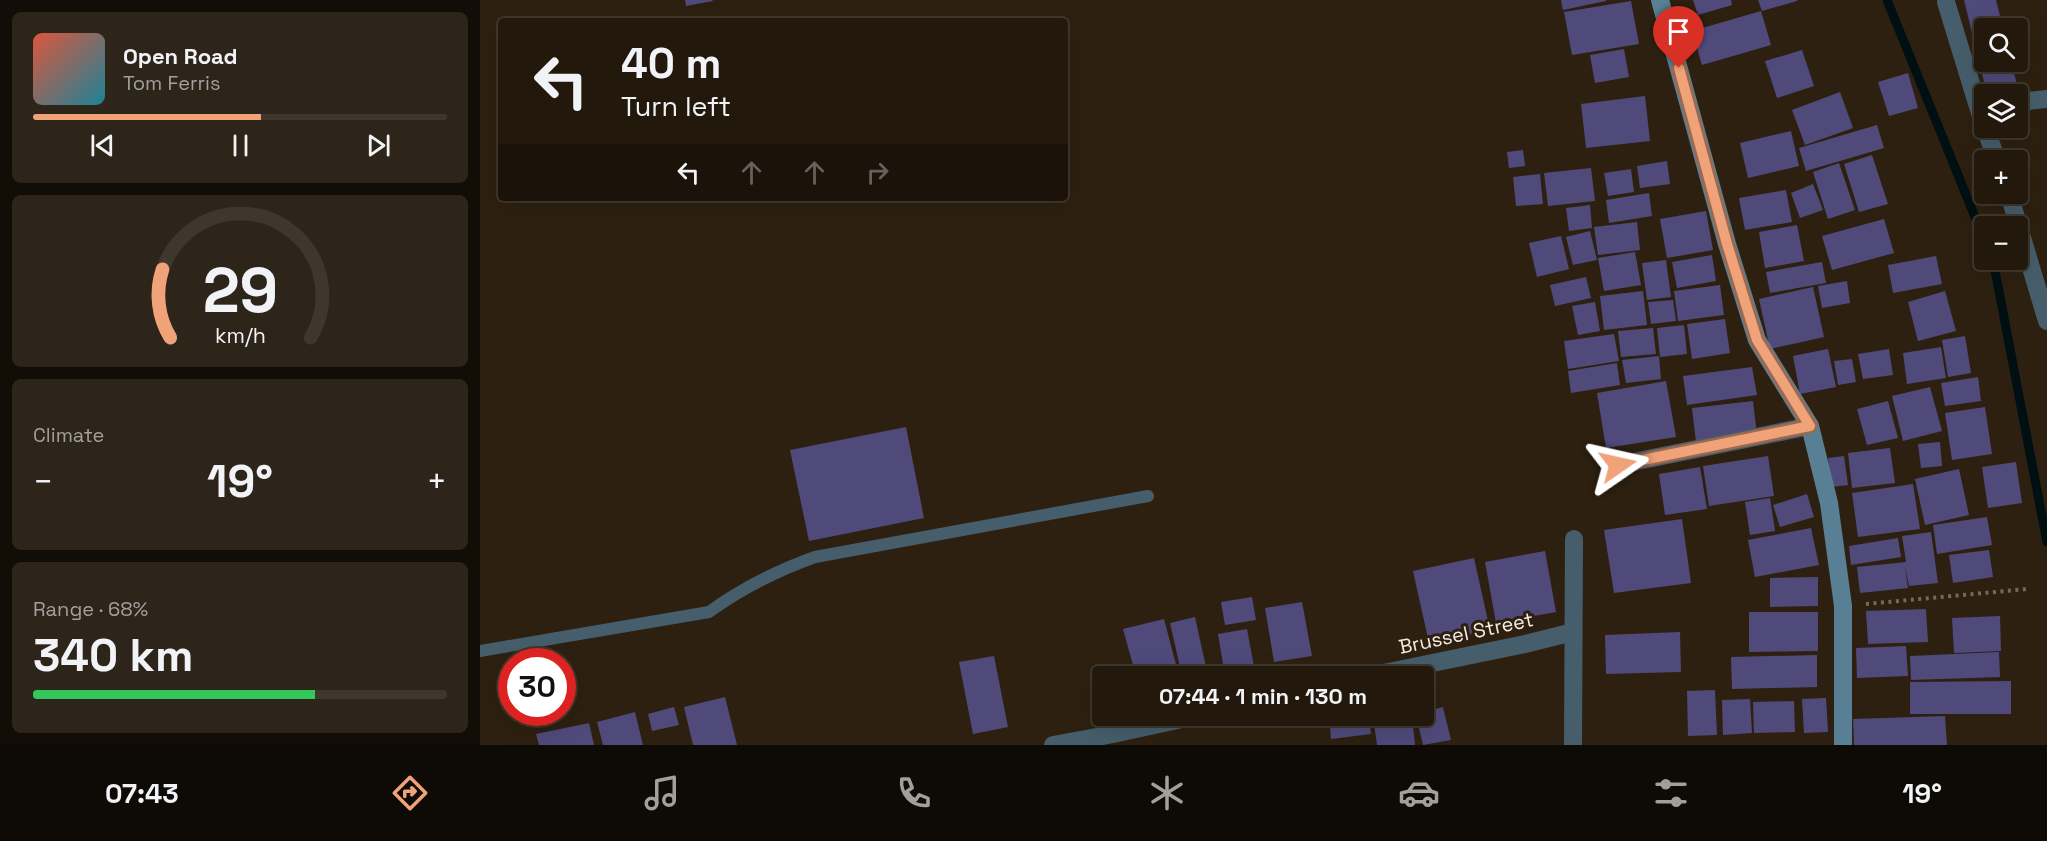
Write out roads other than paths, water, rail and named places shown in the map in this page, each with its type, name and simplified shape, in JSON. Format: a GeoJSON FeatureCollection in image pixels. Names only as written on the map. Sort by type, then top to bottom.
{"type":"FeatureCollection","features":[{"type":"Feature","properties":{"kind":"street"},"geometry":{"type":"LineString","coordinates":[[1660,0],[1727,244],[1757,340],[1810,426],[1829,503],[1843,606],[1843,745]]}},
{"type":"Feature","properties":{"kind":"street"},"geometry":{"type":"LineString","coordinates":[[1946,2],[1974,85]]}},
{"type":"Feature","properties":{"kind":"street"},"geometry":{"type":"LineString","coordinates":[[2028,101],[2047,99]]}},
{"type":"Feature","properties":{"kind":"street"},"geometry":{"type":"LineString","coordinates":[[2012,204],[2047,321]]}},
{"type":"Feature","properties":{"kind":"street"},"geometry":{"type":"LineString","coordinates":[[1618,465],[1810,426]]}},
{"type":"Feature","properties":{"kind":"street"},"geometry":{"type":"LineString","coordinates":[[1573,745],[1574,538]]}},
{"type":"Feature","properties":{"kind":"street","name":"Brussel Street"},"geometry":{"type":"LineString","coordinates":[[1415,666],[1573,632]]}},
{"type":"Feature","properties":{"kind":"street"},"geometry":{"type":"LineString","coordinates":[[1053,745],[1114,740],[1162,726]]}},
{"type":"Feature","properties":{"kind":"lane"},"geometry":{"type":"LineString","coordinates":[[480,651],[709,612],[736,592],[771,574],[814,557],[1148,496]]}},
{"type":"Feature","properties":{"kind":"waterway"},"geometry":{"type":"LineString","coordinates":[[1887,0],[1975,216]]}},
{"type":"Feature","properties":{"kind":"waterway"},"geometry":{"type":"LineString","coordinates":[[1995,270],[2047,542]]}}]}
